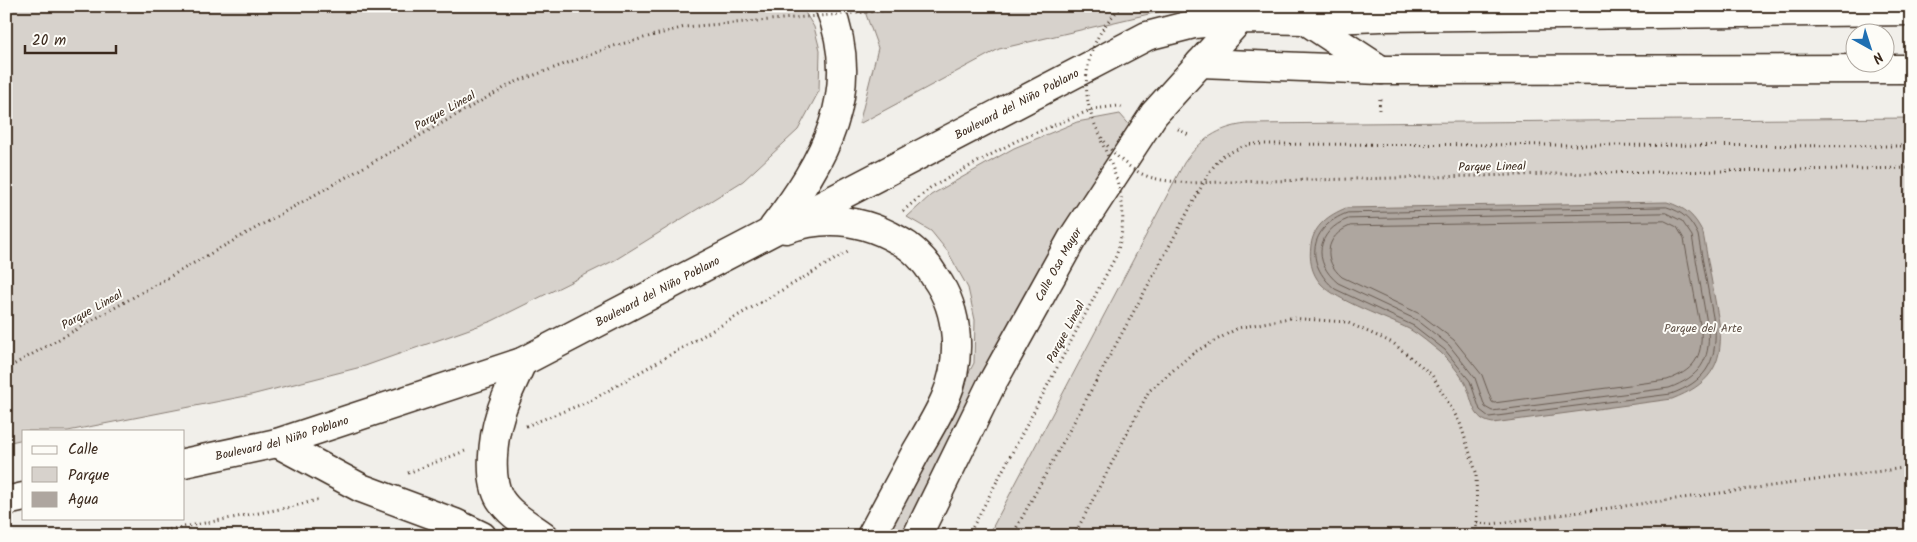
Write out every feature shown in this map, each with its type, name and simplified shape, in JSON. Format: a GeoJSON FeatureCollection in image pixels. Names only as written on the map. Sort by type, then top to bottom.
{"type":"FeatureCollection","features":[{"type":"Feature","properties":{"kind":"main road"},"geometry":{"type":"LineString","coordinates":[[768,235],[799,193],[819,159],[835,123],[842,84],[836,23],[829,6]]}},
{"type":"Feature","properties":{"kind":"main road","name":"Boulevard del Niño Poblano"},"geometry":{"type":"LineString","coordinates":[[185,463],[277,443],[522,362],[1147,36],[1194,24],[1240,19],[1305,20],[1381,17],[1911,11]]}},
{"type":"Feature","properties":{"kind":"main road","name":"Calle Osa Mayor"},"geometry":{"type":"LineString","coordinates":[[917,536],[991,385],[1072,240],[1154,114],[1240,19]]}},
{"type":"Feature","properties":{"kind":"main road"},"geometry":{"type":"LineString","coordinates":[[1305,20],[1381,70]]}},
{"type":"Feature","properties":{"kind":"main road"},"geometry":{"type":"LineString","coordinates":[[1200,63],[1381,70],[1911,69]]}},
{"type":"Feature","properties":{"kind":"main road"},"geometry":{"type":"LineString","coordinates":[[768,235],[804,223],[843,220],[881,230],[904,243],[926,263],[942,287],[952,311],[956,336],[954,368],[945,398],[871,536]]}},
{"type":"Feature","properties":{"kind":"main road"},"geometry":{"type":"LineString","coordinates":[[522,362],[500,415],[495,439],[493,483],[500,499],[513,514],[544,536]]}},
{"type":"Feature","properties":{"kind":"main road"},"geometry":{"type":"LineString","coordinates":[[277,443],[361,488],[482,536]]}},
{"type":"Feature","properties":{"kind":"main road"},"geometry":{"type":"LineString","coordinates":[[6,501],[22,497]]}},
{"type":"Feature","properties":{"kind":"main road"},"geometry":{"type":"LineString","coordinates":[[429,514],[450,536]]}},
{"type":"Feature","properties":{"kind":"path","name":"Parque Lineal"},"geometry":{"type":"LineString","coordinates":[[6,369],[513,83],[614,46],[685,27],[939,6]]}},
{"type":"Feature","properties":{"kind":"path","name":"Parque Lineal"},"geometry":{"type":"LineString","coordinates":[[968,536],[1112,265],[1117,252],[1123,221],[1120,188],[1095,127],[1086,98],[1086,82],[1090,54],[1102,28],[1123,6]]}},
{"type":"Feature","properties":{"kind":"path"},"geometry":{"type":"LineString","coordinates":[[407,473],[590,401],[843,255],[881,230],[930,188],[1016,141],[1093,109],[1118,106],[1154,114],[1190,136]]}},
{"type":"Feature","properties":{"kind":"path","name":"Parque Lineal"},"geometry":{"type":"LineString","coordinates":[[1095,127],[1120,160],[1139,172],[1156,179],[1188,183],[1596,173],[1911,168]]}},
{"type":"Feature","properties":{"kind":"path"},"geometry":{"type":"LineString","coordinates":[[1012,536],[1210,171],[1222,156],[1249,144],[1911,146]]}},
{"type":"Feature","properties":{"kind":"path"},"geometry":{"type":"LineString","coordinates":[[1074,536],[1149,391],[1193,353],[1238,328],[1289,318],[1346,322],[1393,343],[1432,375],[1460,423],[1476,472],[1477,523],[1474,536]]}},
{"type":"Feature","properties":{"kind":"path"},"geometry":{"type":"LineString","coordinates":[[1477,523],[1492,524],[1911,467]]}},
{"type":"Feature","properties":{"kind":"path"},"geometry":{"type":"LineString","coordinates":[[135,536],[291,507],[361,488]]}},
{"type":"Feature","properties":{"kind":"green space"},"geometry":{"type":"Polygon","coordinates":[[[6,6],[801,6],[814,27],[820,50],[819,91],[798,130],[743,181],[615,260],[492,321],[365,366],[251,395],[73,430],[22,430],[22,439],[6,443],[6,6]]]}},
{"type":"Feature","properties":{"kind":"green space"},"geometry":{"type":"Polygon","coordinates":[[[863,6],[1183,6],[999,49],[859,124],[878,48],[863,6]]]}},
{"type":"Feature","properties":{"kind":"green space"},"geometry":{"type":"Polygon","coordinates":[[[1120,114],[1134,130],[1054,242],[903,536],[884,536],[974,363],[975,320],[968,288],[948,252],[931,231],[907,217],[931,195],[1014,148],[1077,122],[1120,114]]]}},
{"type":"Feature","properties":{"kind":"green space","name":"Parque del Arte"},"geometry":{"type":"Polygon","coordinates":[[[1911,118],[1911,536],[988,536],[1184,163],[1203,141],[1227,128],[1247,124],[1911,118]]]}},
{"type":"Feature","properties":{"kind":"water"},"geometry":{"type":"Polygon","coordinates":[[[1667,202],[1689,213],[1703,233],[1720,328],[1719,354],[1711,373],[1704,381],[1685,394],[1672,399],[1493,423],[1486,421],[1474,409],[1466,385],[1461,377],[1440,352],[1409,329],[1350,303],[1328,290],[1315,275],[1310,255],[1313,238],[1319,226],[1334,214],[1346,208],[1667,202]]]}}]}
